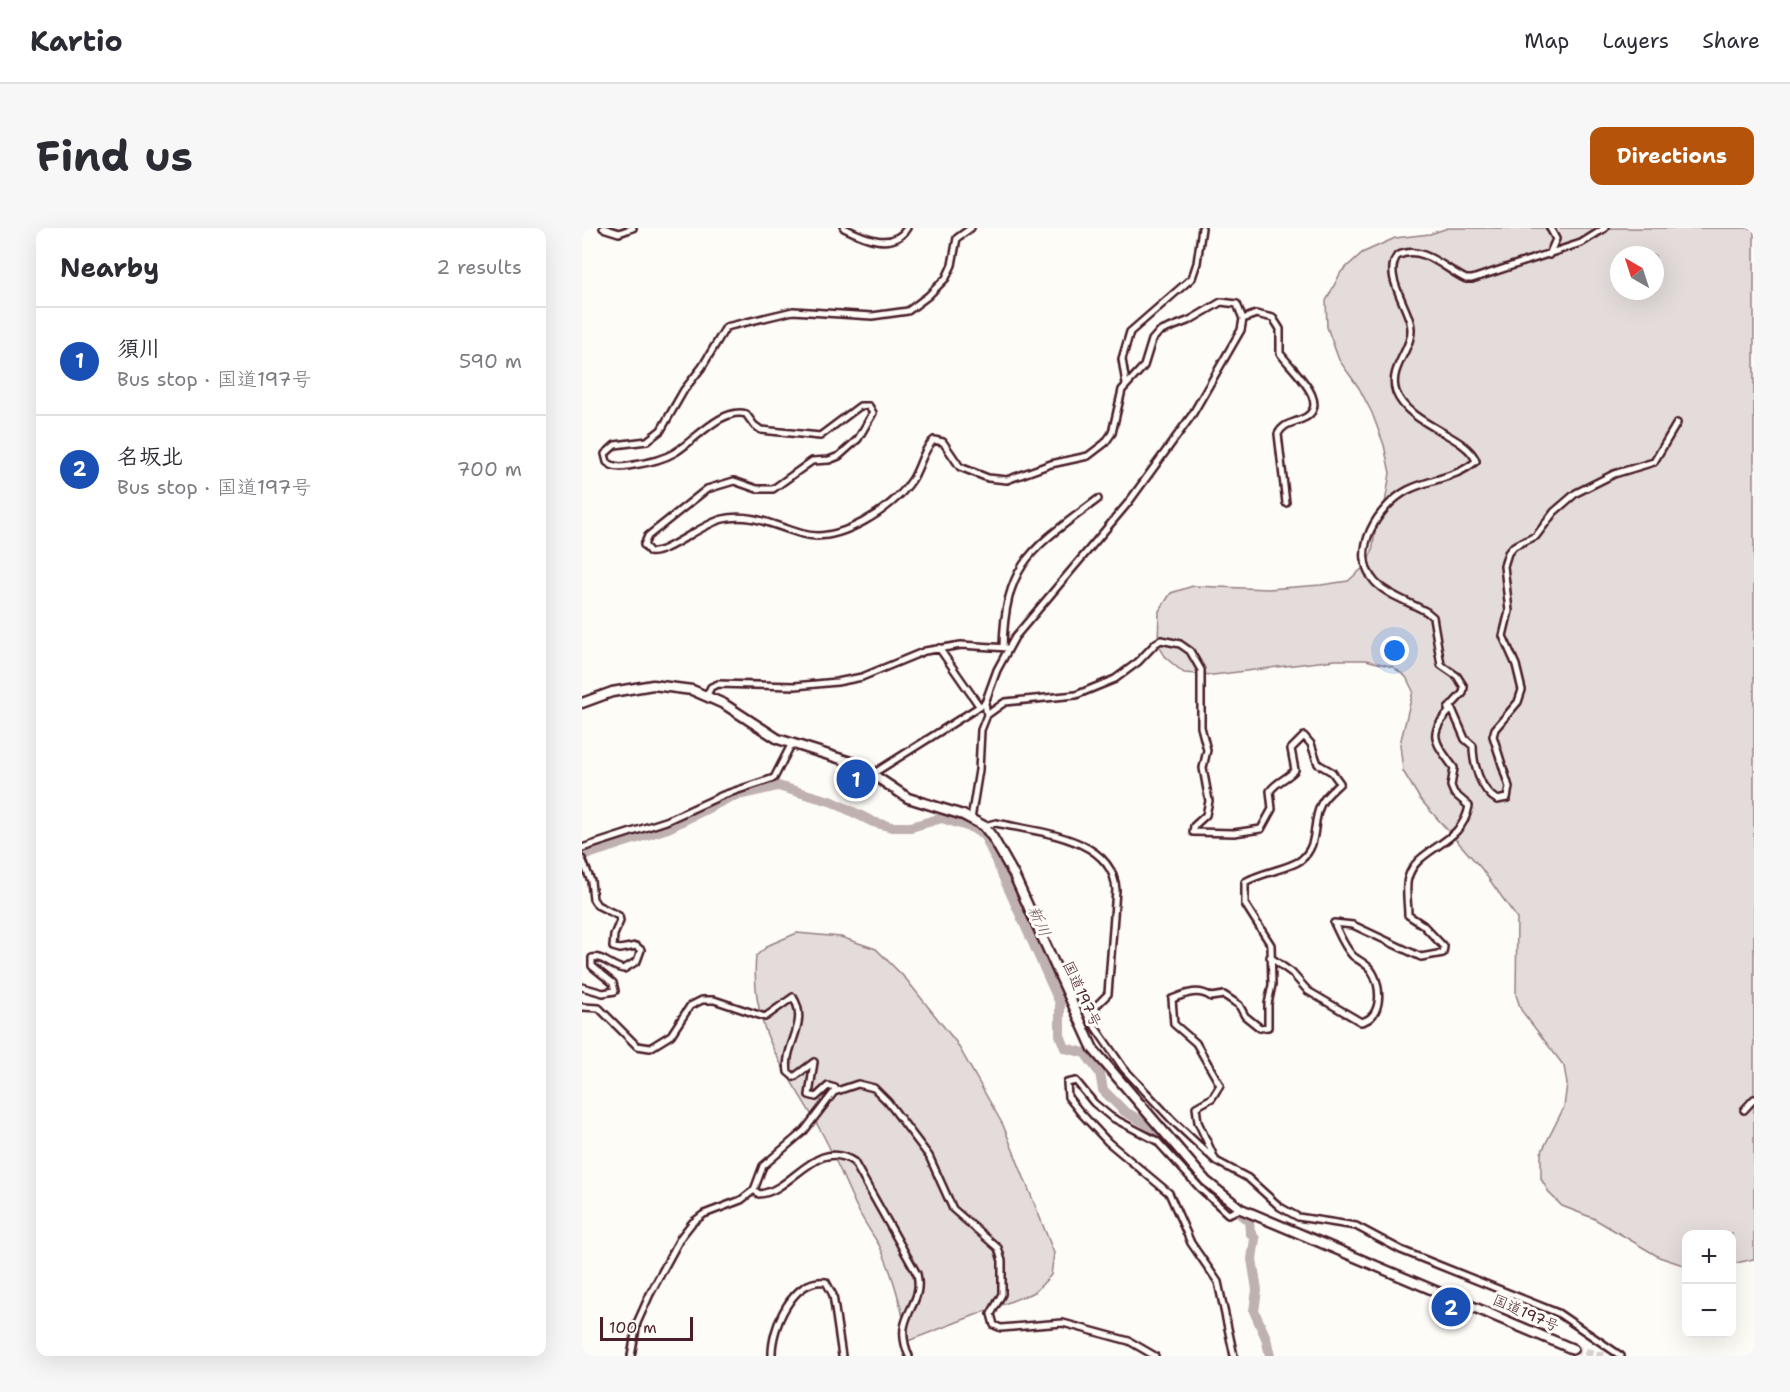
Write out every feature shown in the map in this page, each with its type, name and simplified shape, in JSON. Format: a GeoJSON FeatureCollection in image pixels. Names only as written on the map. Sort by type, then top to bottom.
{"type":"FeatureCollection","features":[{"type":"Feature","properties":{"kind":"highway","name":"国道197号"},"geometry":{"type":"LineString","coordinates":[[582,703],[612,692],[653,685],[676,686],[707,695],[760,729],[791,745],[857,764],[908,798],[971,819],[984,826],[1014,875],[1093,1049],[1206,1181],[1241,1209],[1573,1349]]}},
{"type":"Feature","properties":{"kind":"street"},"geometry":{"type":"LineString","coordinates":[[603,228],[619,233],[633,228]]}},
{"type":"Feature","properties":{"kind":"street"},"geometry":{"type":"LineString","coordinates":[[844,228],[874,240],[889,242],[897,240],[907,228]]}},
{"type":"Feature","properties":{"kind":"street"},"geometry":{"type":"LineString","coordinates":[[871,775],[982,705],[1006,648],[1128,503],[1192,415],[1238,338],[1243,319],[1237,304],[1227,301],[1217,303],[1190,320],[1164,328],[1152,340],[1144,366],[1126,384],[1119,397],[1109,438],[1081,459],[1051,464],[1012,480],[988,478],[960,467],[943,442],[934,440],[911,481],[903,490],[880,510],[843,531],[815,537],[766,521],[735,517],[697,528],[661,552],[650,552],[646,549],[645,541],[648,536],[703,492],[734,481],[757,489],[778,487],[812,461],[839,456],[858,439],[872,418],[872,408],[861,406],[832,430],[815,437],[761,430],[746,414],[739,412],[704,429],[669,456],[616,467],[607,462],[605,454],[612,447],[647,441],[661,430],[684,390],[702,367],[722,331],[731,324],[754,322],[794,311],[872,316],[908,311],[941,284],[952,265],[957,238],[971,228]]}},
{"type":"Feature","properties":{"kind":"street"},"geometry":{"type":"LineString","coordinates":[[1126,384],[1122,359],[1130,332],[1192,278],[1197,263],[1202,228]]}},
{"type":"Feature","properties":{"kind":"street"},"geometry":{"type":"LineString","coordinates":[[1549,255],[1556,239],[1550,228]]}},
{"type":"Feature","properties":{"kind":"street"},"geometry":{"type":"LineString","coordinates":[[1605,228],[1581,243],[1472,279],[1466,279],[1434,260],[1414,253],[1397,256],[1393,266],[1394,278],[1411,328],[1395,374],[1397,395],[1422,421],[1459,443],[1476,461],[1469,467],[1408,490],[1387,505],[1371,528],[1366,559],[1373,580],[1428,612],[1432,617],[1441,665],[1457,676],[1464,687],[1463,693],[1448,709],[1452,709],[1465,739],[1473,746],[1473,762],[1486,791],[1497,800],[1504,800],[1509,794],[1509,787],[1493,736],[1495,729],[1518,702],[1522,690],[1516,665],[1503,636],[1509,611],[1505,559],[1514,546],[1536,536],[1566,500],[1614,474],[1654,462],[1677,423]]}},
{"type":"Feature","properties":{"kind":"street"},"geometry":{"type":"LineString","coordinates":[[1243,319],[1256,314],[1273,318],[1280,329],[1280,353],[1305,382],[1314,400],[1313,407],[1305,417],[1286,424],[1278,434],[1286,504]]}},
{"type":"Feature","properties":{"kind":"street"},"geometry":{"type":"LineString","coordinates":[[1006,648],[1008,598],[1020,564],[1045,539],[1098,498]]}},
{"type":"Feature","properties":{"kind":"street"},"geometry":{"type":"LineString","coordinates":[[971,819],[979,770],[981,730],[987,716],[1005,702],[1076,695],[1115,679],[1138,662],[1161,640],[1180,644],[1190,651],[1201,670],[1201,727],[1207,750],[1203,768],[1209,801],[1208,812],[1194,826],[1193,832],[1208,834],[1261,829],[1272,808],[1270,791],[1277,781],[1287,779],[1295,770],[1291,749],[1304,736],[1311,744],[1318,765],[1332,772],[1340,783],[1321,805],[1313,846],[1307,854],[1298,862],[1259,873],[1245,882],[1245,904],[1271,945],[1272,985],[1268,1004],[1268,1027],[1260,1028],[1245,1017],[1239,1005],[1224,995],[1211,997],[1204,992],[1188,993],[1172,999],[1174,1024],[1196,1043],[1220,1085],[1212,1098],[1196,1107],[1198,1122],[1216,1161]]}},
{"type":"Feature","properties":{"kind":"street"},"geometry":{"type":"LineString","coordinates":[[707,695],[711,687],[718,684],[795,686],[850,680],[939,648],[961,645],[1006,648]]}},
{"type":"Feature","properties":{"kind":"street"},"geometry":{"type":"LineString","coordinates":[[939,648],[982,705],[987,716]]}},
{"type":"Feature","properties":{"kind":"street"},"geometry":{"type":"LineString","coordinates":[[1270,957],[1292,973],[1308,991],[1361,1022],[1372,1015],[1377,1005],[1376,979],[1368,967],[1353,956],[1334,923],[1353,926],[1421,957],[1443,953],[1444,947],[1423,925],[1408,915],[1407,881],[1411,870],[1458,831],[1467,818],[1469,806],[1454,793],[1450,786],[1454,768],[1434,736],[1437,723],[1452,709]]}},
{"type":"Feature","properties":{"kind":"street"},"geometry":{"type":"LineString","coordinates":[[582,848],[675,818],[723,795],[774,778],[791,745]]}},
{"type":"Feature","properties":{"kind":"street"},"geometry":{"type":"LineString","coordinates":[[984,826],[996,823],[1074,840],[1091,848],[1106,861],[1116,876],[1116,890],[1108,994],[1096,1006],[1095,1027],[1124,1069],[1173,1121],[1216,1161],[1248,1178],[1271,1201],[1298,1217],[1356,1226],[1401,1250],[1558,1313],[1621,1356]]}},
{"type":"Feature","properties":{"kind":"street"},"geometry":{"type":"LineString","coordinates":[[582,859],[591,881],[593,899],[597,905],[619,916],[620,921],[614,935],[613,947],[620,949],[636,946],[640,950],[637,961],[624,969],[613,966],[601,958],[592,958],[592,966],[613,982],[615,991],[603,993],[582,987]]}},
{"type":"Feature","properties":{"kind":"street"},"geometry":{"type":"LineString","coordinates":[[582,1007],[599,1008],[627,1038],[644,1048],[656,1045],[671,1035],[690,1006],[697,1002],[714,1000],[765,1017],[793,997],[800,1019],[799,1028],[788,1052],[788,1072],[794,1077],[814,1062],[809,1095],[816,1097],[828,1086],[835,1088],[834,1092]]}},
{"type":"Feature","properties":{"kind":"street"},"geometry":{"type":"LineString","coordinates":[[1234,1356],[1218,1282],[1191,1243],[1169,1193],[1108,1142],[1080,1112],[1068,1097],[1067,1083],[1076,1081],[1094,1103],[1111,1117],[1157,1141],[1200,1188],[1228,1214],[1241,1209]]}},
{"type":"Feature","properties":{"kind":"street"},"geometry":{"type":"LineString","coordinates":[[631,1356],[637,1323],[681,1237],[704,1214],[741,1200],[754,1190],[763,1166],[804,1131],[834,1092],[858,1084],[866,1085],[880,1093],[929,1156],[953,1209],[998,1248],[1002,1261],[1003,1284],[1002,1294],[990,1314],[994,1325],[1000,1328],[1063,1323],[1129,1341],[1155,1356]]}},
{"type":"Feature","properties":{"kind":"street"},"geometry":{"type":"LineString","coordinates":[[1743,1110],[1754,1099]]}},
{"type":"Feature","properties":{"kind":"street"},"geometry":{"type":"LineString","coordinates":[[1157,1141],[1164,1133]]}},
{"type":"Feature","properties":{"kind":"street"},"geometry":{"type":"LineString","coordinates":[[754,1190],[759,1194],[776,1191],[804,1166],[823,1158],[839,1156],[854,1162],[917,1274],[919,1284],[917,1296],[902,1330],[909,1356]]}},
{"type":"Feature","properties":{"kind":"street"},"geometry":{"type":"LineString","coordinates":[[772,1356],[780,1322],[792,1298],[804,1285],[817,1281],[826,1282],[833,1295],[842,1356]]}},
{"type":"Feature","properties":{"kind":"shaded area"},"geometry":{"type":"Polygon","coordinates":[[[1448,228],[1754,228],[1754,1259],[1736,1263],[1736,1230],[1682,1230],[1682,1265],[1659,1257],[1593,1218],[1562,1206],[1550,1194],[1541,1179],[1541,1153],[1564,1107],[1567,1084],[1564,1066],[1521,1010],[1516,995],[1517,918],[1481,868],[1420,799],[1403,771],[1400,744],[1413,691],[1406,677],[1393,667],[1366,660],[1335,660],[1213,675],[1184,673],[1166,658],[1158,644],[1159,611],[1171,593],[1193,586],[1268,589],[1321,585],[1348,581],[1364,567],[1372,552],[1376,524],[1385,503],[1390,473],[1384,445],[1372,413],[1359,388],[1339,360],[1327,327],[1326,301],[1341,272],[1362,253],[1395,238],[1430,234],[1448,228]]]}},
{"type":"Feature","properties":{"kind":"shaded area"},"geometry":{"type":"Polygon","coordinates":[[[797,933],[841,937],[876,949],[906,979],[956,1042],[1003,1125],[1054,1253],[1051,1275],[1035,1292],[908,1341],[897,1292],[884,1256],[858,1210],[823,1135],[774,1051],[759,1008],[755,983],[756,956],[769,945],[797,933]]]}},
{"type":"Feature","properties":{"kind":"waterway","name":"新川"},"geometry":{"type":"LineString","coordinates":[[582,856],[668,828],[730,797],[778,786],[833,802],[873,822],[892,827],[911,827],[942,818],[973,828],[985,836],[1060,1003],[1060,1035],[1065,1048],[1085,1053],[1100,1073],[1103,1090],[1124,1111],[1145,1123],[1204,1185],[1249,1221],[1250,1232],[1255,1239],[1252,1259],[1257,1290],[1254,1311],[1266,1338],[1270,1356]]}},
{"type":"Feature","properties":{"kind":"tunnel"},"geometry":{"type":"LineString","coordinates":[[1573,1349],[1604,1356]]}},
{"type":"Feature","properties":{"kind":"place","name":"須川"},"geometry":{"type":"Point","coordinates":[856,779]}},
{"type":"Feature","properties":{"kind":"place","name":"名坂北"},"geometry":{"type":"Point","coordinates":[1451,1307]}}]}
